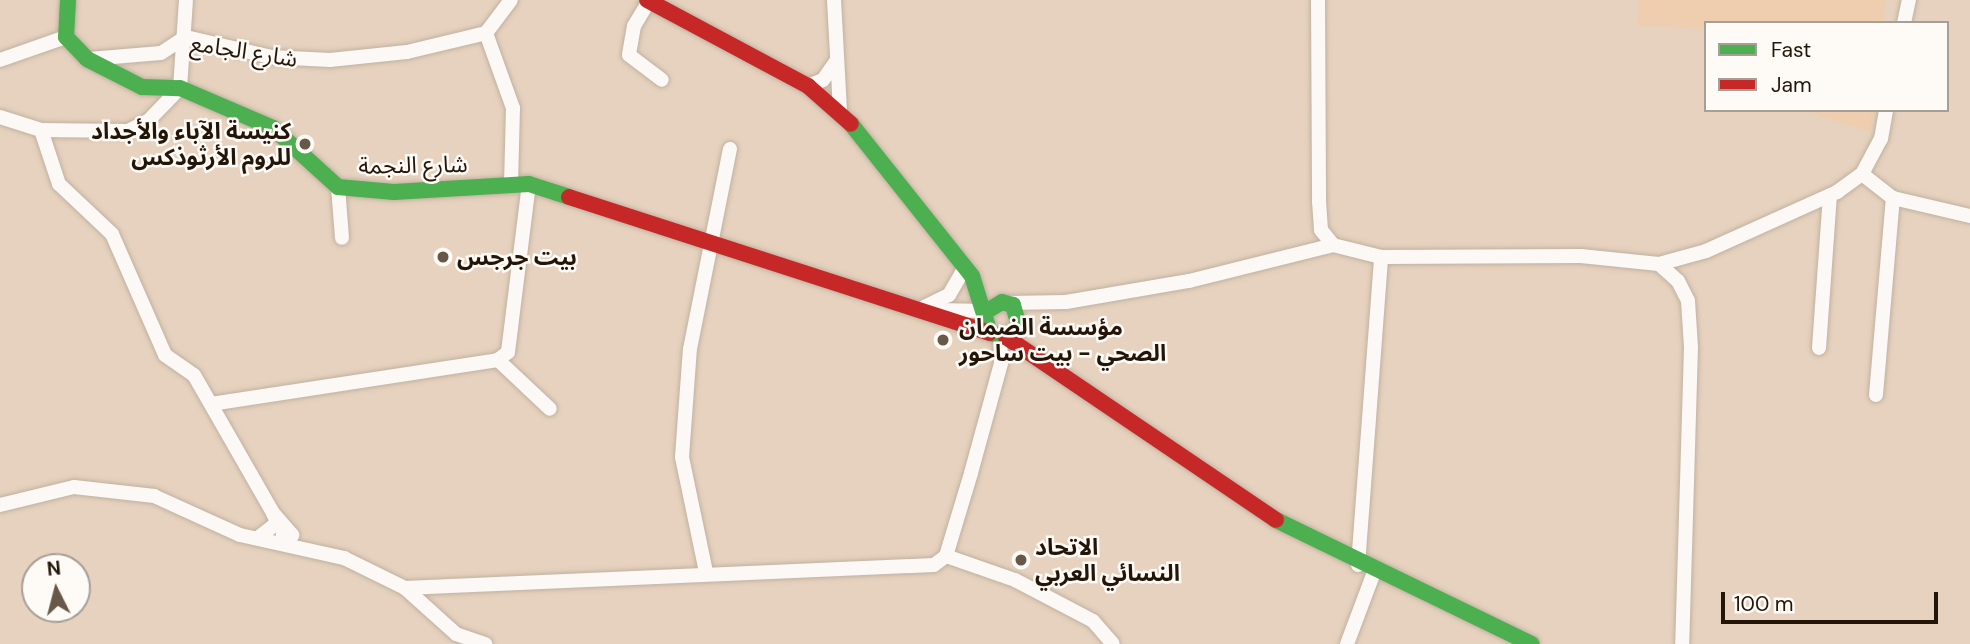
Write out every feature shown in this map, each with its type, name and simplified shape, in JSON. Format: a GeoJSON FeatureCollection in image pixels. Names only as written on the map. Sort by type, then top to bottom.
{"type":"FeatureCollection","features":[{"type":"Feature","properties":{"kind":"street"},"geometry":{"type":"LineString","coordinates":[[68,0],[66,37],[87,59],[142,87],[180,88]]}},
{"type":"Feature","properties":{"kind":"street"},"geometry":{"type":"LineString","coordinates":[[0,117],[41,130],[128,131],[148,121],[180,88],[187,37],[186,0]]}},
{"type":"Feature","properties":{"kind":"street"},"geometry":{"type":"LineString","coordinates":[[511,0],[486,33],[513,108],[511,186]]}},
{"type":"Feature","properties":{"kind":"street"},"geometry":{"type":"LineString","coordinates":[[834,0],[839,111]]}},
{"type":"Feature","properties":{"kind":"street"},"geometry":{"type":"LineString","coordinates":[[1318,0],[1319,201],[1321,230],[1333,245]]}},
{"type":"Feature","properties":{"kind":"street"},"geometry":{"type":"LineString","coordinates":[[1904,21],[1909,0]]}},
{"type":"Feature","properties":{"kind":"street"},"geometry":{"type":"LineString","coordinates":[[662,80],[629,55],[634,26],[648,1],[808,86],[839,111],[968,271],[1008,303],[1021,320]]}},
{"type":"Feature","properties":{"kind":"street","name":"شارع الجامع"},"geometry":{"type":"LineString","coordinates":[[87,59],[161,53],[187,37],[271,57],[330,61],[407,52],[486,33]]}},
{"type":"Feature","properties":{"kind":"street"},"geometry":{"type":"LineString","coordinates":[[0,60],[66,37]]}},
{"type":"Feature","properties":{"kind":"street"},"geometry":{"type":"LineString","coordinates":[[808,86],[824,80],[837,61]]}},
{"type":"Feature","properties":{"kind":"street","name":"شارع النجمة"},"geometry":{"type":"LineString","coordinates":[[180,88],[273,128],[338,187],[394,192],[530,184]]}},
{"type":"Feature","properties":{"kind":"street"},"geometry":{"type":"LineString","coordinates":[[930,309],[987,310],[1008,303],[1066,302],[1189,281],[1333,245],[1381,257],[1581,256],[1659,264],[1706,251],[1830,195],[1862,174],[1881,139],[1886,112]]}},
{"type":"Feature","properties":{"kind":"street"},"geometry":{"type":"LineString","coordinates":[[41,130],[59,184],[112,234],[165,355],[194,376],[279,520],[288,542]]}},
{"type":"Feature","properties":{"kind":"street"},"geometry":{"type":"LineString","coordinates":[[706,572],[682,457],[708,240],[730,149]]}},
{"type":"Feature","properties":{"kind":"street"},"geometry":{"type":"LineString","coordinates":[[1862,174],[1893,198],[1970,216]]}},
{"type":"Feature","properties":{"kind":"street"},"geometry":{"type":"LineString","coordinates":[[211,404],[498,360],[508,352],[530,184],[930,309],[999,336],[1251,507],[1358,565],[1523,643]]}},
{"type":"Feature","properties":{"kind":"street"},"geometry":{"type":"LineString","coordinates":[[338,187],[342,238]]}},
{"type":"Feature","properties":{"kind":"street"},"geometry":{"type":"LineString","coordinates":[[1819,348],[1830,195]]}},
{"type":"Feature","properties":{"kind":"street"},"geometry":{"type":"LineString","coordinates":[[1876,395],[1893,198]]}},
{"type":"Feature","properties":{"kind":"street"},"geometry":{"type":"LineString","coordinates":[[1358,565],[1381,257]]}},
{"type":"Feature","properties":{"kind":"street"},"geometry":{"type":"LineString","coordinates":[[1659,264],[1678,281],[1689,313],[1686,623],[1682,644]]}},
{"type":"Feature","properties":{"kind":"street"},"geometry":{"type":"LineString","coordinates":[[930,309],[949,295],[968,271]]}},
{"type":"Feature","properties":{"kind":"street"},"geometry":{"type":"LineString","coordinates":[[405,588],[706,572],[934,565],[946,556],[994,394],[999,336],[968,271]]}},
{"type":"Feature","properties":{"kind":"street"},"geometry":{"type":"LineString","coordinates":[[999,336],[1021,320],[1066,302]]}},
{"type":"Feature","properties":{"kind":"street"},"geometry":{"type":"LineString","coordinates":[[498,360],[550,409]]}},
{"type":"Feature","properties":{"kind":"street"},"geometry":{"type":"LineString","coordinates":[[0,505],[49,488],[93,487],[154,496],[258,538],[314,549],[405,588],[456,639],[485,644]]}},
{"type":"Feature","properties":{"kind":"street"},"geometry":{"type":"LineString","coordinates":[[258,538],[279,520]]}},
{"type":"Feature","properties":{"kind":"street"},"geometry":{"type":"LineString","coordinates":[[279,520],[314,549]]}},
{"type":"Feature","properties":{"kind":"street"},"geometry":{"type":"LineString","coordinates":[[946,556],[1015,580],[1082,615],[1113,644]]}},
{"type":"Feature","properties":{"kind":"street"},"geometry":{"type":"LineString","coordinates":[[1347,644],[1374,572]]}},
{"type":"Feature","properties":{"kind":"street"},"geometry":{"type":"LineString","coordinates":[[1686,623],[1692,644]]}},
{"type":"Feature","properties":{"kind":"shaded area"},"geometry":{"type":"Polygon","coordinates":[[[1639,0],[1886,0],[1882,21],[1704,21],[1704,29],[1637,25],[1639,0]]]}},
{"type":"Feature","properties":{"kind":"shaded area"},"geometry":{"type":"Polygon","coordinates":[[[1808,112],[1874,112],[1870,132],[1808,112]]]}},
{"type":"Feature","properties":{"kind":"traffic: fast"},"geometry":{"type":"LineString","coordinates":[[68,0],[66,37],[87,59],[142,87],[180,88],[273,128],[338,187],[394,192],[529,184],[569,197]]}},
{"type":"Feature","properties":{"kind":"traffic: fast"},"geometry":{"type":"LineString","coordinates":[[851,124],[972,276],[990,333],[1006,337],[1019,326],[1013,305],[1002,302],[987,311]]}},
{"type":"Feature","properties":{"kind":"traffic: fast"},"geometry":{"type":"LineString","coordinates":[[1276,520],[1531,644]]}},
{"type":"Feature","properties":{"kind":"traffic: jam"},"geometry":{"type":"LineString","coordinates":[[647,0],[808,86],[851,124]]}},
{"type":"Feature","properties":{"kind":"traffic: jam"},"geometry":{"type":"LineString","coordinates":[[569,197],[990,333]]}},
{"type":"Feature","properties":{"kind":"traffic: jam"},"geometry":{"type":"LineString","coordinates":[[1006,337],[1276,520]]}},
{"type":"Feature","properties":{"kind":"place","name":"كنيسة الآباء والأجداد للروم الأرثوذكس"},"geometry":{"type":"Point","coordinates":[305,144]}},
{"type":"Feature","properties":{"kind":"place","name":"بيت جرجس"},"geometry":{"type":"Point","coordinates":[443,257]}},
{"type":"Feature","properties":{"kind":"place","name":"مؤسسة الضمان الصحي - بيت ساحور"},"geometry":{"type":"Point","coordinates":[943,340]}},
{"type":"Feature","properties":{"kind":"place","name":"الاتحاد النسائي العربي"},"geometry":{"type":"Point","coordinates":[1021,560]}}]}
